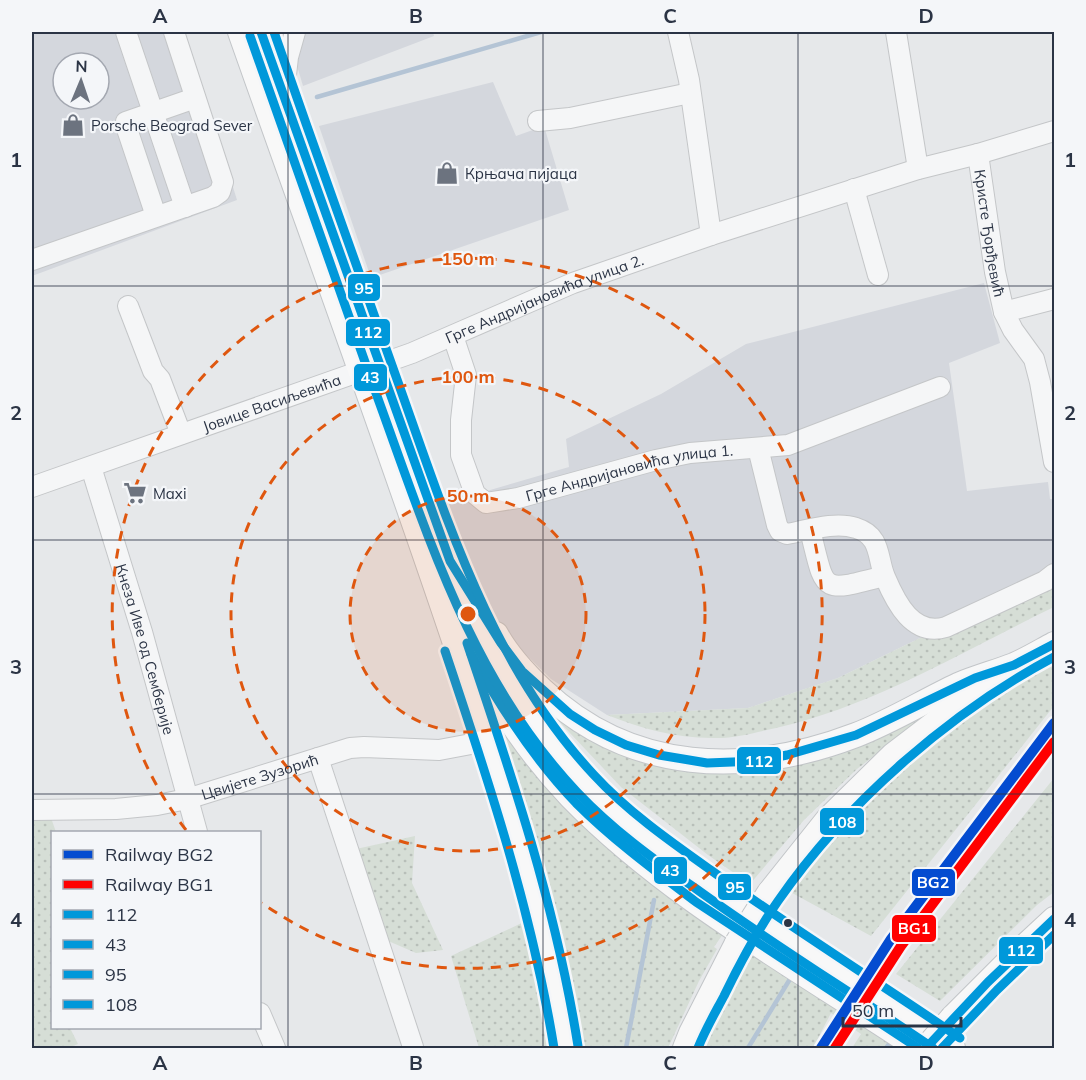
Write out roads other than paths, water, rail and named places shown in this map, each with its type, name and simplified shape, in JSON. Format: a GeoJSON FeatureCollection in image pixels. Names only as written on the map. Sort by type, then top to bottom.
{"type":"FeatureCollection","features":[{"type":"Feature","properties":{"kind":"main road"},"geometry":{"type":"LineString","coordinates":[[240,32],[369,368],[461,591],[501,672],[537,728],[595,794],[647,839],[747,912],[953,1048]]}},
{"type":"Feature","properties":{"kind":"main road"},"geometry":{"type":"LineString","coordinates":[[261,32],[438,592],[512,814],[534,893],[560,1006],[566,1048]]}},
{"type":"Feature","properties":{"kind":"main road"},"geometry":{"type":"LineString","coordinates":[[450,561],[501,643],[522,671],[553,701],[595,730],[626,745],[659,755],[708,763],[758,761],[787,755],[856,735],[975,678],[1014,665]]}},
{"type":"Feature","properties":{"kind":"main road"},"geometry":{"type":"LineString","coordinates":[[438,592],[490,691],[506,716],[569,795],[588,814],[649,866],[703,906],[789,965],[918,1048]]}},
{"type":"Feature","properties":{"kind":"main road"},"geometry":{"type":"LineString","coordinates":[[685,1048],[737,943],[769,893],[828,819],[893,755],[957,704],[1014,665],[1054,644]]}},
{"type":"Feature","properties":{"kind":"main road"},"geometry":{"type":"LineString","coordinates":[[926,1048],[953,1017],[1054,919]]}},
{"type":"Feature","properties":{"kind":"street"},"geometry":{"type":"LineString","coordinates":[[126,32],[185,207]]}},
{"type":"Feature","properties":{"kind":"street"},"geometry":{"type":"LineString","coordinates":[[32,260],[213,197],[220,192],[223,182],[174,32]]}},
{"type":"Feature","properties":{"kind":"street"},"geometry":{"type":"LineString","coordinates":[[283,96],[288,57],[295,32]]}},
{"type":"Feature","properties":{"kind":"street"},"geometry":{"type":"LineString","coordinates":[[678,32],[690,93],[711,235]]}},
{"type":"Feature","properties":{"kind":"street"},"geometry":{"type":"LineString","coordinates":[[896,32],[918,169]]}},
{"type":"Feature","properties":{"kind":"street"},"geometry":{"type":"LineString","coordinates":[[538,120],[570,118],[690,93]]}},
{"type":"Feature","properties":{"kind":"street"},"geometry":{"type":"LineString","coordinates":[[156,216],[126,122],[195,98]]}},
{"type":"Feature","properties":{"kind":"street","name":"Грге Андријановића улица 2."},"geometry":{"type":"LineString","coordinates":[[369,368],[453,336],[573,283],[711,235],[918,169],[1054,131]]}},
{"type":"Feature","properties":{"kind":"street","name":"Кристе Ђорђевић"},"geometry":{"type":"LineString","coordinates":[[978,154],[994,272],[1004,312],[1013,330],[1034,358],[1054,462]]}},
{"type":"Feature","properties":{"kind":"street"},"geometry":{"type":"LineString","coordinates":[[854,189],[878,275]]}},
{"type":"Feature","properties":{"kind":"street","name":"Кристе Ђорђевић"},"geometry":{"type":"LineString","coordinates":[[1004,312],[1054,299]]}},
{"type":"Feature","properties":{"kind":"street","name":"Јовице Васиљевића"},"geometry":{"type":"LineString","coordinates":[[128,306],[181,434]]}},
{"type":"Feature","properties":{"kind":"street","name":"Грге Андријановића улица 1."},"geometry":{"type":"LineString","coordinates":[[453,336],[466,375],[461,420],[461,455],[475,494],[486,503],[518,498],[667,458],[706,451],[788,445],[940,387]]}},
{"type":"Feature","properties":{"kind":"street","name":"Јовице Васиљевића"},"geometry":{"type":"LineString","coordinates":[[32,487],[369,368]]}},
{"type":"Feature","properties":{"kind":"street"},"geometry":{"type":"LineString","coordinates":[[758,448],[780,531],[787,534],[837,526],[857,528],[868,535],[880,551],[884,576],[906,617],[923,627],[939,629],[1045,581],[1054,574]]}},
{"type":"Feature","properties":{"kind":"street","name":"Кнеза Иве од Семберије"},"geometry":{"type":"LineString","coordinates":[[91,466],[142,632],[197,831]]}},
{"type":"Feature","properties":{"kind":"street"},"geometry":{"type":"LineString","coordinates":[[810,530],[822,578],[829,585],[842,586],[884,576]]}},
{"type":"Feature","properties":{"kind":"street","name":"Цвијете Зузорић"},"geometry":{"type":"LineString","coordinates":[[32,810],[139,808],[187,799],[357,747],[439,750],[486,741]]}},
{"type":"Feature","properties":{"kind":"street"},"geometry":{"type":"LineString","coordinates":[[318,758],[412,1047]]}},
{"type":"Feature","properties":{"kind":"street"},"geometry":{"type":"LineString","coordinates":[[261,1015],[275,1048]]}},
{"type":"Feature","properties":{"kind":"waterway"},"geometry":{"type":"LineString","coordinates":[[317,97],[541,32]]}},
{"type":"Feature","properties":{"kind":"waterway"},"geometry":{"type":"LineString","coordinates":[[626,1048],[654,900]]}},
{"type":"Feature","properties":{"kind":"waterway"},"geometry":{"type":"LineString","coordinates":[[748,1048],[790,979]]}},
{"type":"Feature","properties":{"kind":"waterway"},"geometry":{"type":"LineString","coordinates":[[886,1048],[893,1039]]}},
{"type":"Feature","properties":{"kind":"rail line","name":"BG2"},"geometry":{"type":"LineString","coordinates":[[821,1048],[891,939],[1054,723]]}},
{"type":"Feature","properties":{"kind":"rail line","name":"BG1"},"geometry":{"type":"LineString","coordinates":[[835,1048],[901,946],[1054,742]]}},
{"type":"Feature","properties":{"kind":"place","name":"Porsche Beograd Sever"},"geometry":{"type":"Point","coordinates":[73,125]}},
{"type":"Feature","properties":{"kind":"place","name":"Крњача пијаца"},"geometry":{"type":"Point","coordinates":[447,173]}},
{"type":"Feature","properties":{"kind":"place","name":"Maxi"},"geometry":{"type":"Point","coordinates":[135,493]}}]}
